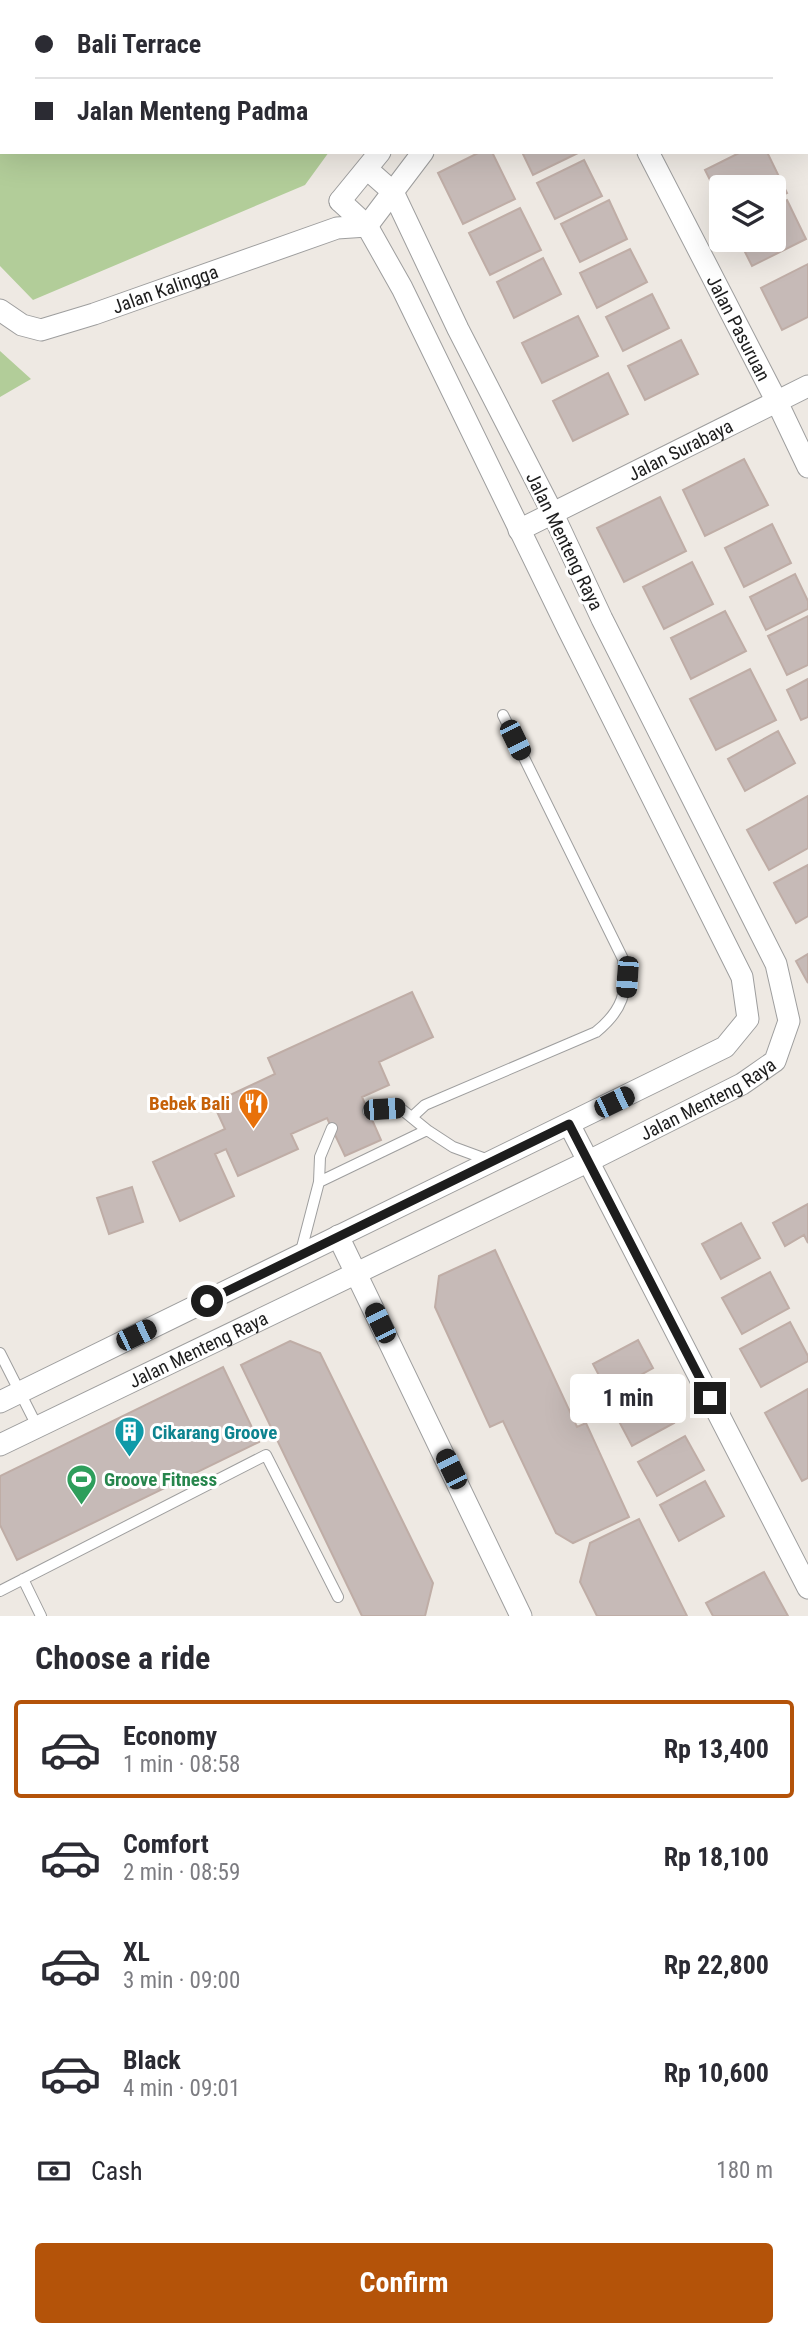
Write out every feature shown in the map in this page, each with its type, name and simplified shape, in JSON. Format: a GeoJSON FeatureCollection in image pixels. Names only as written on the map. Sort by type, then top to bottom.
{"type":"FeatureCollection","features":[{"type":"Feature","properties":{"kind":"street"},"geometry":{"type":"LineString","coordinates":[[367,226],[421,154]]}},
{"type":"Feature","properties":{"kind":"street","name":"Jalan Pasuruan"},"geometry":{"type":"LineString","coordinates":[[649,154],[808,467]]}},
{"type":"Feature","properties":{"kind":"street","name":"Jalan Menteng Raya"},"geometry":{"type":"LineString","coordinates":[[0,1445],[357,1274],[742,1084],[775,1061],[789,1021],[776,964],[608,631],[553,514],[458,329],[393,191],[374,161],[340,201],[367,226],[402,289],[742,977],[748,1019],[725,1048],[10,1397]]}},
{"type":"Feature","properties":{"kind":"street"},"geometry":{"type":"LineString","coordinates":[[334,229],[340,201]]}},
{"type":"Feature","properties":{"kind":"street","name":"Jalan Kalingga"},"geometry":{"type":"LineString","coordinates":[[0,310],[22,325],[41,330],[94,314],[334,229],[367,226]]}},
{"type":"Feature","properties":{"kind":"street","name":"Jalan Surabaya"},"geometry":{"type":"LineString","coordinates":[[519,530],[808,386]]}},
{"type":"Feature","properties":{"kind":"street"},"geometry":{"type":"LineString","coordinates":[[569,1124],[808,1588]]}},
{"type":"Feature","properties":{"kind":"street"},"geometry":{"type":"LineString","coordinates":[[338,1236],[521,1616]]}},
{"type":"Feature","properties":{"kind":"lane"},"geometry":{"type":"LineString","coordinates":[[412,1117],[425,1105],[596,1032],[608,1022],[626,991],[627,977],[623,959],[503,715]]}},
{"type":"Feature","properties":{"kind":"lane"},"geometry":{"type":"LineString","coordinates":[[368,1111],[400,1108],[453,1147],[491,1161]]}},
{"type":"Feature","properties":{"kind":"lane"},"geometry":{"type":"LineString","coordinates":[[300,1255],[319,1182],[320,1157],[332,1128]]}},
{"type":"Feature","properties":{"kind":"lane"},"geometry":{"type":"LineString","coordinates":[[319,1182],[427,1130]]}},
{"type":"Feature","properties":{"kind":"lane"},"geometry":{"type":"LineString","coordinates":[[0,1353],[10,1397],[38,1429]]}},
{"type":"Feature","properties":{"kind":"lane"},"geometry":{"type":"LineString","coordinates":[[0,1591],[266,1455],[338,1597]]}},
{"type":"Feature","properties":{"kind":"lane"},"geometry":{"type":"LineString","coordinates":[[23,1579],[41,1616]]}},
{"type":"Feature","properties":{"kind":"green space"},"geometry":{"type":"Polygon","coordinates":[[[0,154],[328,154],[305,185],[33,300],[0,266],[0,154]]]}},
{"type":"Feature","properties":{"kind":"green space"},"geometry":{"type":"Polygon","coordinates":[[[0,351],[31,379],[0,397],[0,351]]]}},
{"type":"Feature","properties":{"kind":"building"},"geometry":{"type":"Polygon","coordinates":[[[476,154],[493,154],[515,199],[463,224],[438,173],[476,154]]]}},
{"type":"Feature","properties":{"kind":"building"},"geometry":{"type":"Polygon","coordinates":[[[523,154],[576,154],[533,175],[523,154]]]}},
{"type":"Feature","properties":{"kind":"building"},"geometry":{"type":"Polygon","coordinates":[[[737,154],[768,154],[778,175],[709,175],[709,178],[705,170],[737,154]]]}},
{"type":"Feature","properties":{"kind":"building"},"geometry":{"type":"Polygon","coordinates":[[[584,160],[602,196],[555,219],[537,183],[584,160]]]}},
{"type":"Feature","properties":{"kind":"building"},"geometry":{"type":"Polygon","coordinates":[[[609,200],[627,239],[580,262],[561,224],[609,200]]]}},
{"type":"Feature","properties":{"kind":"building"},"geometry":{"type":"Polygon","coordinates":[[[786,201],[806,239],[786,249],[786,201]]]}},
{"type":"Feature","properties":{"kind":"building"},"geometry":{"type":"Polygon","coordinates":[[[520,208],[541,250],[490,275],[469,233],[520,208]]]}},
{"type":"Feature","properties":{"kind":"building"},"geometry":{"type":"Polygon","coordinates":[[[630,249],[647,282],[597,308],[580,273],[630,249]]]}},
{"type":"Feature","properties":{"kind":"building"},"geometry":{"type":"Polygon","coordinates":[[[745,252],[780,252],[752,266],[745,252]]]}},
{"type":"Feature","properties":{"kind":"building"},"geometry":{"type":"Polygon","coordinates":[[[543,258],[561,294],[514,318],[497,282],[543,258]]]}},
{"type":"Feature","properties":{"kind":"building"},"geometry":{"type":"Polygon","coordinates":[[[808,264],[808,317],[782,330],[761,288],[808,264]]]}},
{"type":"Feature","properties":{"kind":"building"},"geometry":{"type":"Polygon","coordinates":[[[652,294],[669,328],[623,351],[606,317],[652,294]]]}},
{"type":"Feature","properties":{"kind":"building"},"geometry":{"type":"Polygon","coordinates":[[[578,316],[598,356],[542,383],[522,343],[578,316]]]}},
{"type":"Feature","properties":{"kind":"building"},"geometry":{"type":"Polygon","coordinates":[[[681,340],[698,374],[645,400],[628,366],[681,340]]]}},
{"type":"Feature","properties":{"kind":"building"},"geometry":{"type":"Polygon","coordinates":[[[608,373],[628,414],[573,441],[553,401],[608,373]]]}},
{"type":"Feature","properties":{"kind":"building"},"geometry":{"type":"Polygon","coordinates":[[[744,459],[768,505],[705,536],[683,490],[744,459]]]}},
{"type":"Feature","properties":{"kind":"building"},"geometry":{"type":"Polygon","coordinates":[[[660,497],[686,551],[624,582],[597,528],[660,497]]]}},
{"type":"Feature","properties":{"kind":"building"},"geometry":{"type":"Polygon","coordinates":[[[772,524],[791,563],[744,587],[725,548],[772,524]]]}},
{"type":"Feature","properties":{"kind":"building"},"geometry":{"type":"Polygon","coordinates":[[[692,562],[713,604],[664,629],[643,587],[692,562]]]}},
{"type":"Feature","properties":{"kind":"building"},"geometry":{"type":"Polygon","coordinates":[[[795,574],[808,601],[808,609],[766,630],[750,597],[795,574]]]}},
{"type":"Feature","properties":{"kind":"building"},"geometry":{"type":"Polygon","coordinates":[[[725,611],[746,651],[691,679],[671,638],[725,611]]]}},
{"type":"Feature","properties":{"kind":"building"},"geometry":{"type":"Polygon","coordinates":[[[808,616],[808,665],[787,675],[768,636],[808,616]]]}},
{"type":"Feature","properties":{"kind":"building"},"geometry":{"type":"Polygon","coordinates":[[[750,669],[776,720],[716,750],[690,699],[750,669]]]}},
{"type":"Feature","properties":{"kind":"building"},"geometry":{"type":"Polygon","coordinates":[[[808,679],[808,717],[801,720],[787,690],[808,679]]]}},
{"type":"Feature","properties":{"kind":"building"},"geometry":{"type":"Polygon","coordinates":[[[778,731],[795,763],[745,791],[728,759],[778,731]]]}},
{"type":"Feature","properties":{"kind":"building"},"geometry":{"type":"Polygon","coordinates":[[[808,796],[808,848],[769,870],[747,830],[808,796]]]}},
{"type":"Feature","properties":{"kind":"building"},"geometry":{"type":"Polygon","coordinates":[[[808,865],[808,916],[796,923],[774,883],[808,865]]]}},
{"type":"Feature","properties":{"kind":"building"},"geometry":{"type":"Polygon","coordinates":[[[808,954],[808,983],[796,961],[808,954]]]}},
{"type":"Feature","properties":{"kind":"building"},"geometry":{"type":"Polygon","coordinates":[[[412,992],[433,1037],[379,1062],[389,1085],[362,1097],[381,1140],[345,1156],[327,1118],[291,1134],[298,1149],[238,1176],[226,1149],[215,1154],[234,1196],[180,1221],[153,1162],[225,1129],[213,1103],[275,1074],[268,1058],[412,992]]]}},
{"type":"Feature","properties":{"kind":"building"},"geometry":{"type":"Polygon","coordinates":[[[132,1187],[143,1222],[109,1234],[97,1198],[132,1187]]]}},
{"type":"Feature","properties":{"kind":"building"},"geometry":{"type":"Polygon","coordinates":[[[808,1204],[808,1243],[804,1235],[785,1246],[773,1223],[808,1204]]]}},
{"type":"Feature","properties":{"kind":"building"},"geometry":{"type":"Polygon","coordinates":[[[741,1223],[760,1258],[721,1279],[702,1244],[741,1223]]]}},
{"type":"Feature","properties":{"kind":"building"},"geometry":{"type":"Polygon","coordinates":[[[495,1250],[577,1427],[586,1423],[629,1517],[573,1543],[556,1533],[503,1421],[490,1427],[435,1307],[439,1276],[495,1250]]]}},
{"type":"Feature","properties":{"kind":"building"},"geometry":{"type":"Polygon","coordinates":[[[770,1272],[789,1308],[742,1334],[722,1298],[770,1272]]]}},
{"type":"Feature","properties":{"kind":"building"},"geometry":{"type":"Polygon","coordinates":[[[790,1322],[808,1361],[761,1387],[740,1349],[790,1322]]]}},
{"type":"Feature","properties":{"kind":"building"},"geometry":{"type":"Polygon","coordinates":[[[638,1340],[653,1368],[608,1393],[593,1364],[638,1340]]]}},
{"type":"Feature","properties":{"kind":"building"},"geometry":{"type":"Polygon","coordinates":[[[290,1341],[320,1353],[433,1583],[425,1616],[362,1616],[241,1365],[290,1341]]]}},
{"type":"Feature","properties":{"kind":"building","name":"Cikarang Groove"},"geometry":{"type":"Polygon","coordinates":[[[223,1367],[259,1442],[17,1560],[0,1525],[0,1476],[223,1367]]]}},
{"type":"Feature","properties":{"kind":"building"},"geometry":{"type":"Polygon","coordinates":[[[656,1389],[674,1423],[632,1446],[614,1412],[656,1389]]]}},
{"type":"Feature","properties":{"kind":"building"},"geometry":{"type":"Polygon","coordinates":[[[808,1389],[808,1478],[802,1481],[765,1413],[808,1389]]]}},
{"type":"Feature","properties":{"kind":"building"},"geometry":{"type":"Polygon","coordinates":[[[685,1436],[704,1470],[657,1496],[638,1462],[685,1436]]]}},
{"type":"Feature","properties":{"kind":"building"},"geometry":{"type":"Polygon","coordinates":[[[705,1481],[724,1516],[679,1541],[660,1505],[705,1481]]]}},
{"type":"Feature","properties":{"kind":"building"},"geometry":{"type":"Polygon","coordinates":[[[639,1519],[687,1616],[597,1616],[580,1582],[590,1543],[639,1519]]]}},
{"type":"Feature","properties":{"kind":"building"},"geometry":{"type":"Polygon","coordinates":[[[764,1572],[788,1616],[713,1616],[706,1603],[764,1572]]]}},
{"type":"Feature","properties":{"kind":"place","name":"Bebek Bali"},"geometry":{"type":"Point","coordinates":[253,1130]}},
{"type":"Feature","properties":{"kind":"place","name":"Cikarang Groove"},"geometry":{"type":"Point","coordinates":[129,1459]}},
{"type":"Feature","properties":{"kind":"place","name":"Groove Fitness"},"geometry":{"type":"Point","coordinates":[81,1506]}},
{"type":"Feature","properties":{"kind":"route"},"geometry":{"type":"LineString","coordinates":[[207,1301],[569,1124],[710,1398]]}}]}
